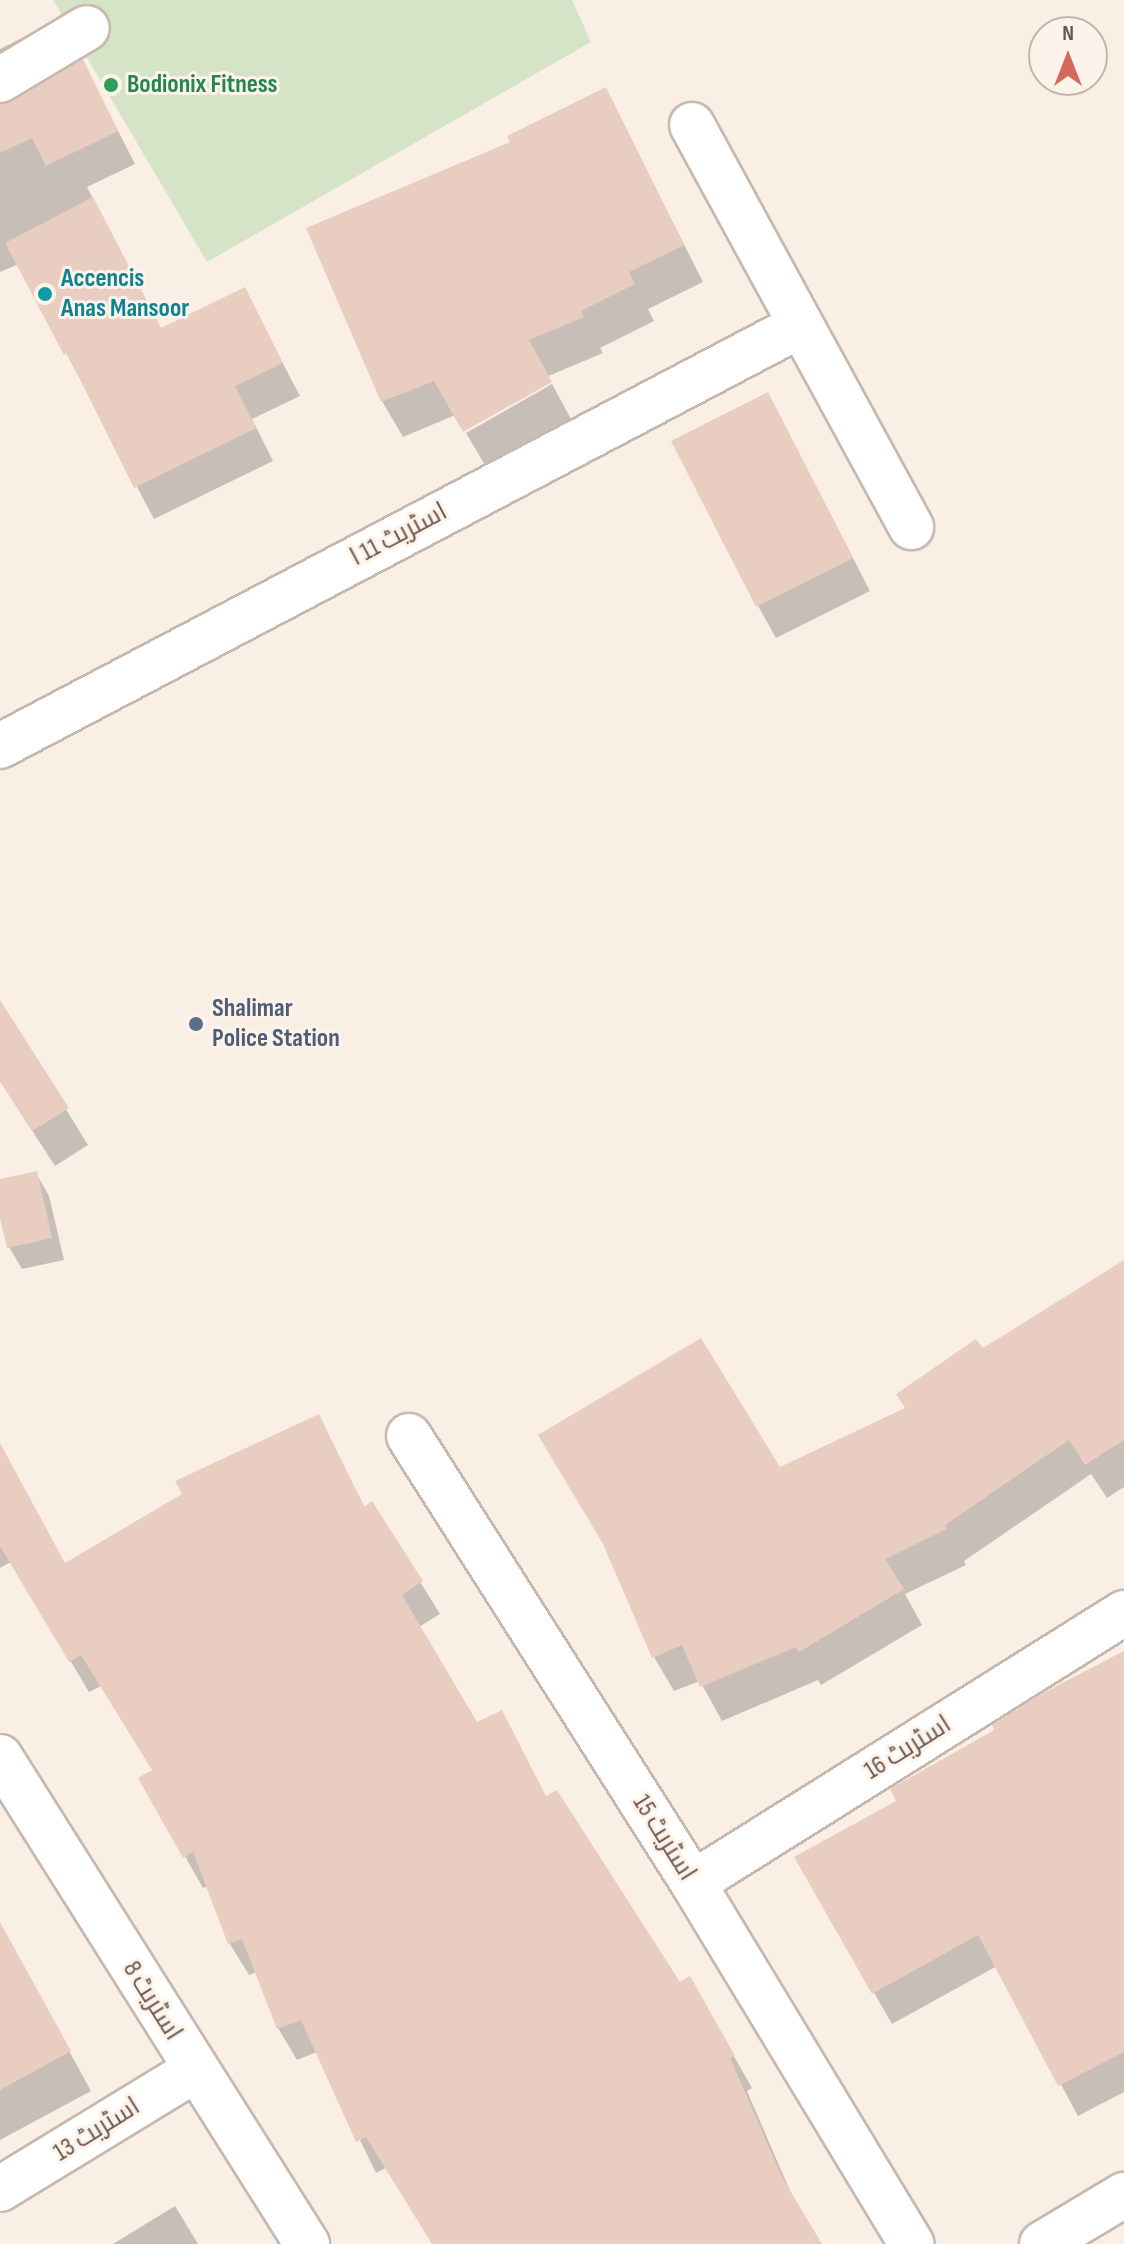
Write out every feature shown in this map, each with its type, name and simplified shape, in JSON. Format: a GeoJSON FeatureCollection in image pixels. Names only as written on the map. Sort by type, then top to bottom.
{"type":"FeatureCollection","features":[{"type":"Feature","properties":{"kind":"street"},"geometry":{"type":"LineString","coordinates":[[0,80],[87,28]]}},
{"type":"Feature","properties":{"kind":"street"},"geometry":{"type":"LineString","coordinates":[[692,125],[911,527]]}},
{"type":"Feature","properties":{"kind":"street","name":"اسٹریٹ 11 ا"},"geometry":{"type":"LineString","coordinates":[[0,746],[799,326]]}},
{"type":"Feature","properties":{"kind":"street","name":"اسٹریٹ 15"},"geometry":{"type":"LineString","coordinates":[[409,1436],[693,1883],[912,2244]]}},
{"type":"Feature","properties":{"kind":"street","name":"اسٹریٹ 16"},"geometry":{"type":"LineString","coordinates":[[693,1883],[1124,1613]]}},
{"type":"Feature","properties":{"kind":"street","name":"اسٹریٹ 8"},"geometry":{"type":"LineString","coordinates":[[0,1757],[307,2244]]}},
{"type":"Feature","properties":{"kind":"street","name":"اسٹریٹ 13"},"geometry":{"type":"LineString","coordinates":[[0,2189],[195,2070]]}},
{"type":"Feature","properties":{"kind":"street"},"geometry":{"type":"LineString","coordinates":[[1042,2244],[1124,2195]]}},
{"type":"Feature","properties":{"kind":"green space"},"geometry":{"type":"Polygon","coordinates":[[[53,0],[572,0],[591,42],[207,262],[53,0]]]}},
{"type":"Feature","properties":{"kind":"building"},"geometry":{"type":"Polygon","coordinates":[[[83,59],[118,131],[46,166],[32,138],[0,153],[0,105],[13,101],[83,59]]]}},
{"type":"Feature","properties":{"kind":"building"},"geometry":{"type":"Polygon","coordinates":[[[606,87],[684,245],[629,272],[635,284],[581,311],[584,317],[529,340],[552,382],[463,432],[434,381],[381,402],[306,228],[510,142],[507,136],[606,87]]]}},
{"type":"Feature","properties":{"kind":"building"},"geometry":{"type":"Polygon","coordinates":[[[93,197],[161,328],[245,287],[283,363],[235,386],[256,428],[134,488],[67,353],[64,355],[5,243],[93,197]]]}},
{"type":"Feature","properties":{"kind":"building"},"geometry":{"type":"Polygon","coordinates":[[[768,392],[853,558],[756,607],[671,441],[768,392]]]}},
{"type":"Feature","properties":{"kind":"building"},"geometry":{"type":"Polygon","coordinates":[[[0,1000],[69,1108],[32,1131],[0,1081],[0,1000]]]}},
{"type":"Feature","properties":{"kind":"building"},"geometry":{"type":"Polygon","coordinates":[[[37,1171],[52,1238],[7,1248],[0,1218],[0,1179],[37,1171]]]}},
{"type":"Feature","properties":{"kind":"building"},"geometry":{"type":"Polygon","coordinates":[[[1124,1260],[1124,1440],[1085,1465],[1069,1440],[945,1525],[947,1529],[885,1559],[904,1589],[799,1652],[796,1647],[700,1687],[682,1645],[652,1658],[603,1544],[538,1435],[701,1338],[780,1467],[905,1408],[896,1394],[976,1339],[983,1348],[1124,1260]]]}},
{"type":"Feature","properties":{"kind":"building"},"geometry":{"type":"Polygon","coordinates":[[[319,1414],[364,1507],[372,1501],[423,1581],[402,1595],[477,1722],[502,1710],[546,1796],[557,1790],[680,1982],[690,1976],[735,2056],[730,2058],[782,2177],[822,2244],[432,2244],[366,2137],[356,2142],[301,2020],[277,2029],[242,1939],[228,1944],[193,1852],[183,1858],[138,1778],[152,1770],[81,1655],[69,1662],[0,1546],[0,1443],[65,1563],[182,1494],[175,1481],[319,1414]]]}},
{"type":"Feature","properties":{"kind":"building"},"geometry":{"type":"Polygon","coordinates":[[[1124,1651],[1124,2052],[1058,2086],[978,1935],[872,1994],[794,1857],[896,1801],[890,1789],[994,1730],[992,1725],[1043,1693],[1124,1651]]]}},
{"type":"Feature","properties":{"kind":"building"},"geometry":{"type":"Polygon","coordinates":[[[0,1922],[71,2051],[0,2090],[0,1922]]]}},
{"type":"Feature","properties":{"kind":"place","name":"Bodionix Fitness"},"geometry":{"type":"Point","coordinates":[111,85]}},
{"type":"Feature","properties":{"kind":"place","name":"Accencis Anas Mansoor"},"geometry":{"type":"Point","coordinates":[45,294]}},
{"type":"Feature","properties":{"kind":"place","name":"Shalimar Police Station"},"geometry":{"type":"Point","coordinates":[196,1024]}}]}
